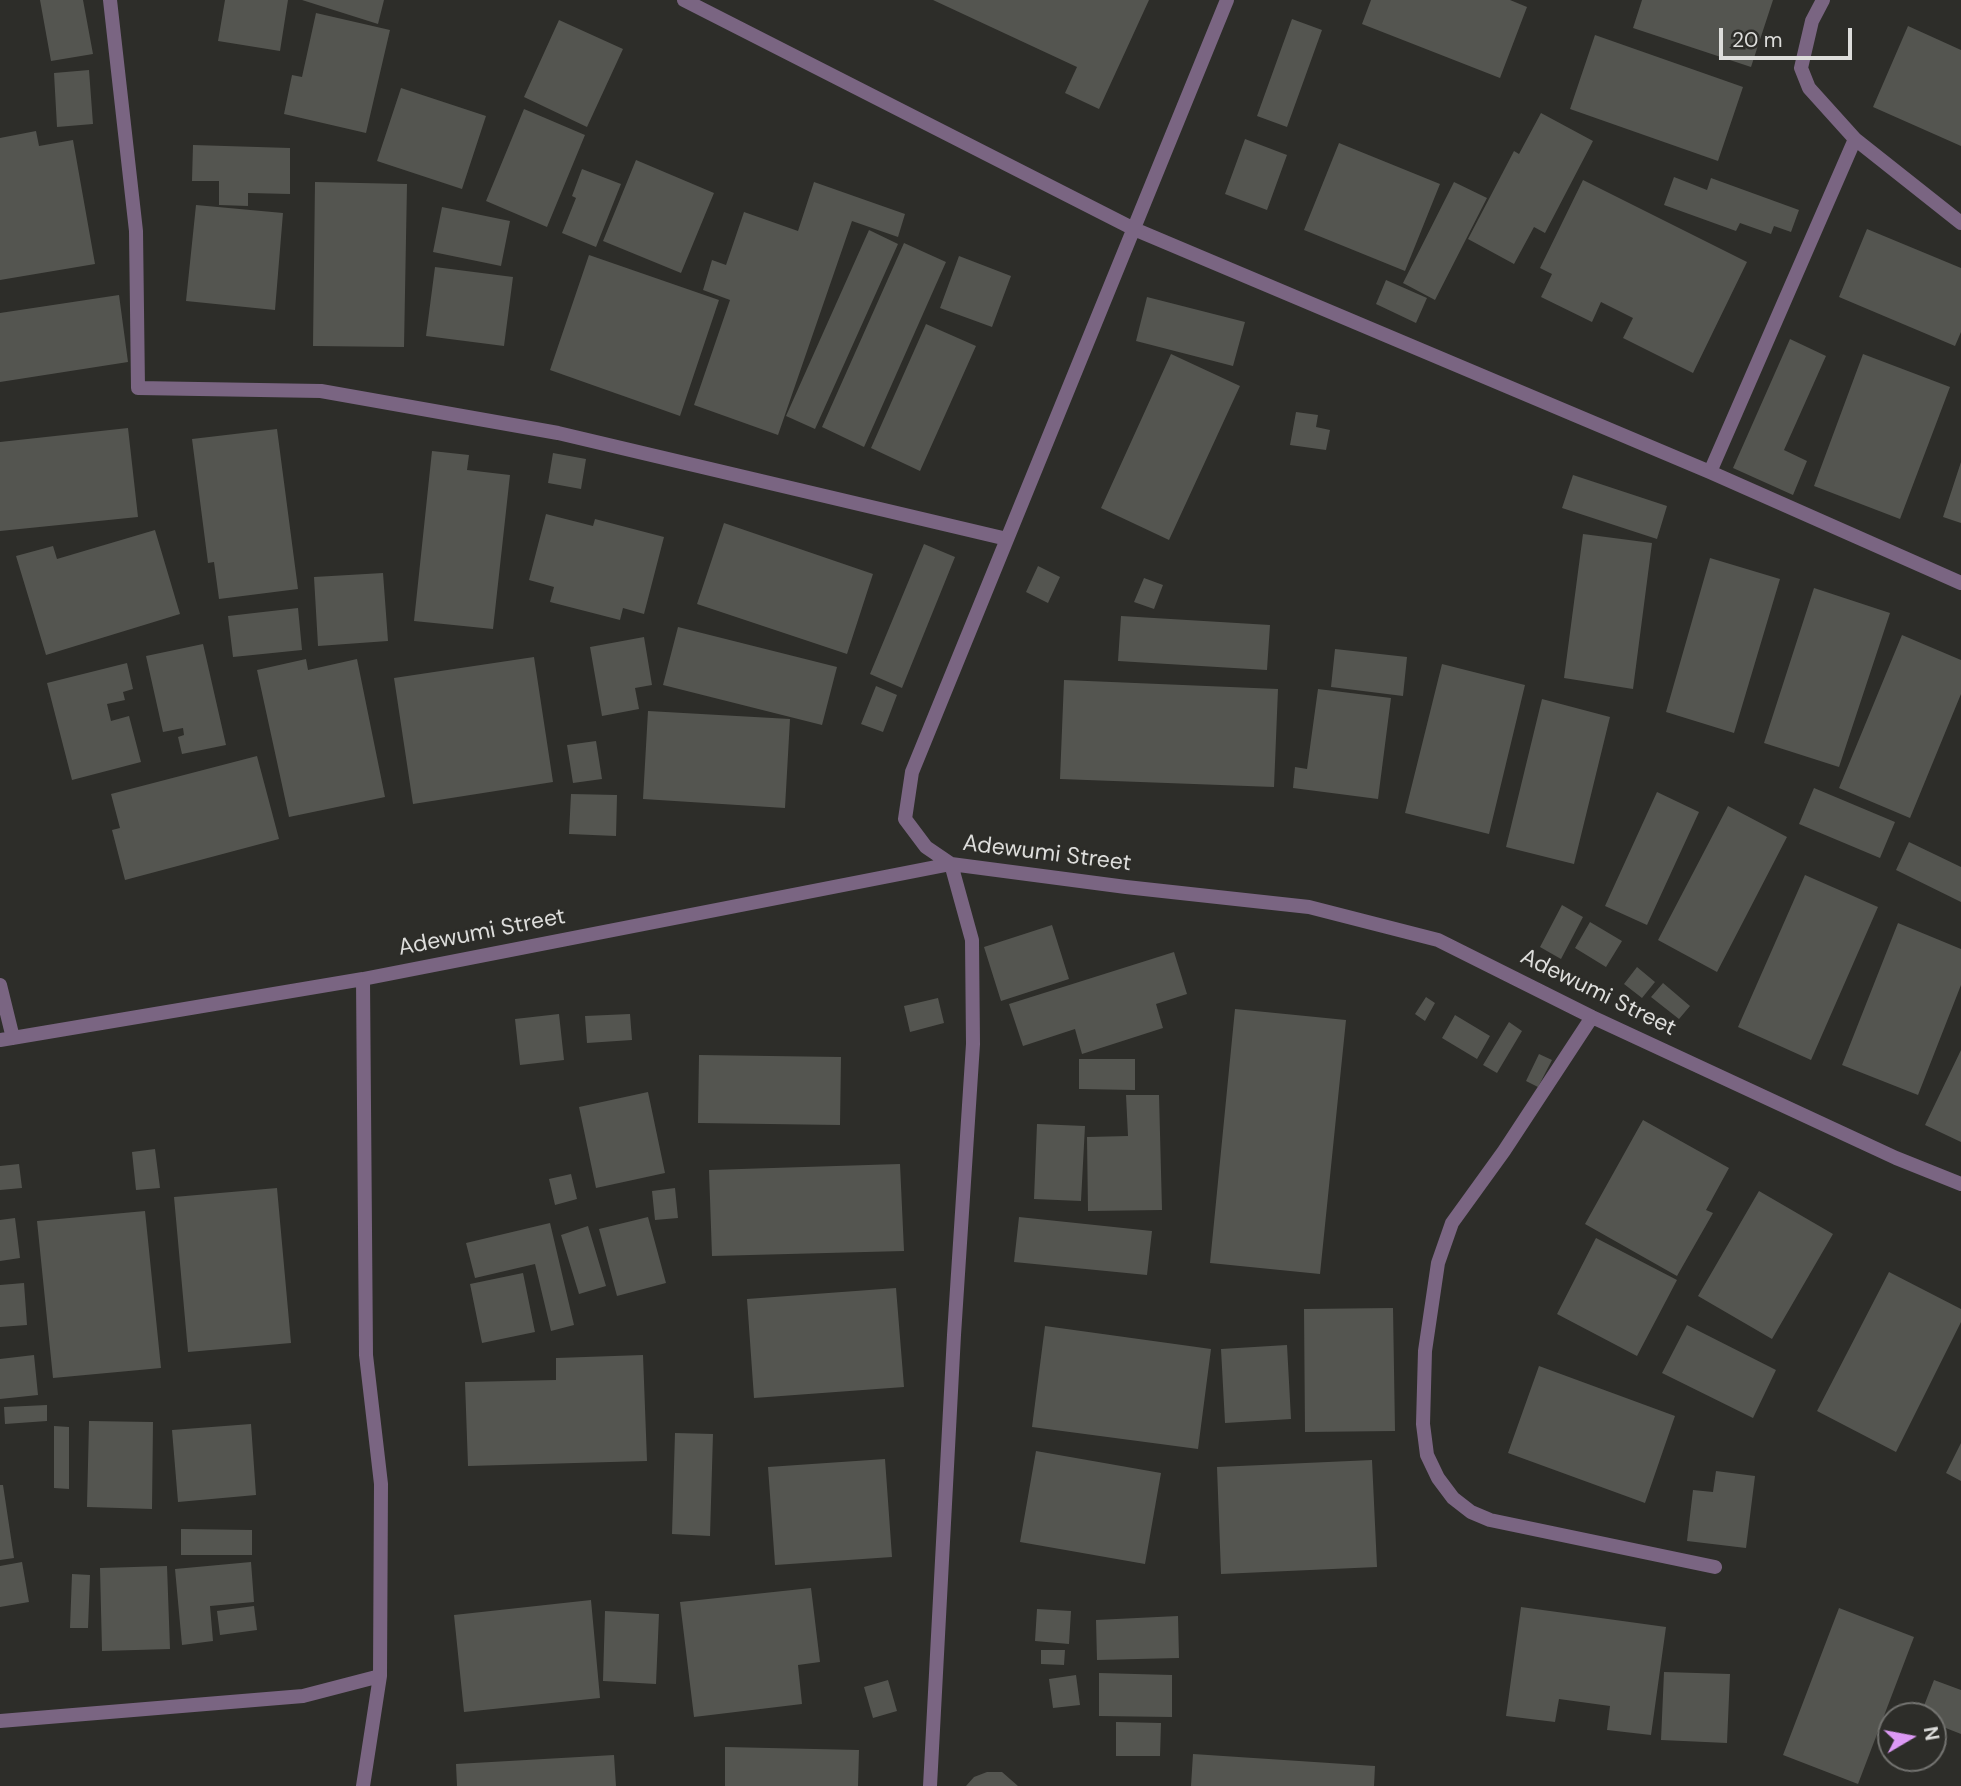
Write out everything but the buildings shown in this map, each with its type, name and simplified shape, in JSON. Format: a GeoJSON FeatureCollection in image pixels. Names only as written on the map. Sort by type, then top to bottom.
{"type":"FeatureCollection","features":[{"type":"Feature","properties":{"kind":"street"},"geometry":{"type":"LineString","coordinates":[[110,0],[136,231],[138,388],[321,391],[558,433],[1007,539]]}},
{"type":"Feature","properties":{"kind":"street"},"geometry":{"type":"LineString","coordinates":[[684,0],[1134,229],[1710,472],[1961,583]]}},
{"type":"Feature","properties":{"kind":"street"},"geometry":{"type":"LineString","coordinates":[[930,1786],[954,1335],[973,1044],[972,940],[951,864],[926,847],[905,819],[912,772],[1227,0]]}},
{"type":"Feature","properties":{"kind":"street"},"geometry":{"type":"LineString","coordinates":[[1823,0],[1812,22],[1801,68],[1809,88],[1855,139],[1961,223]]}},
{"type":"Feature","properties":{"kind":"street"},"geometry":{"type":"LineString","coordinates":[[1710,472],[1855,139]]}},
{"type":"Feature","properties":{"kind":"street","name":"Adewumi Street"},"geometry":{"type":"LineString","coordinates":[[6,1039],[363,979],[951,864],[1309,907],[1438,940],[1592,1017],[1896,1158],[1961,1184]]}},
{"type":"Feature","properties":{"kind":"street"},"geometry":{"type":"LineString","coordinates":[[363,979],[366,1355],[381,1484],[380,1676],[363,1786]]}},
{"type":"Feature","properties":{"kind":"street"},"geometry":{"type":"LineString","coordinates":[[0,985],[6,1039]]}},
{"type":"Feature","properties":{"kind":"street"},"geometry":{"type":"LineString","coordinates":[[1592,1017],[1504,1151],[1452,1223],[1438,1263],[1424,1351],[1423,1424],[1427,1455],[1438,1478],[1453,1497],[1471,1511],[1490,1520],[1715,1567]]}},
{"type":"Feature","properties":{"kind":"street"},"geometry":{"type":"LineString","coordinates":[[0,1721],[303,1696],[380,1676]]}}]}
